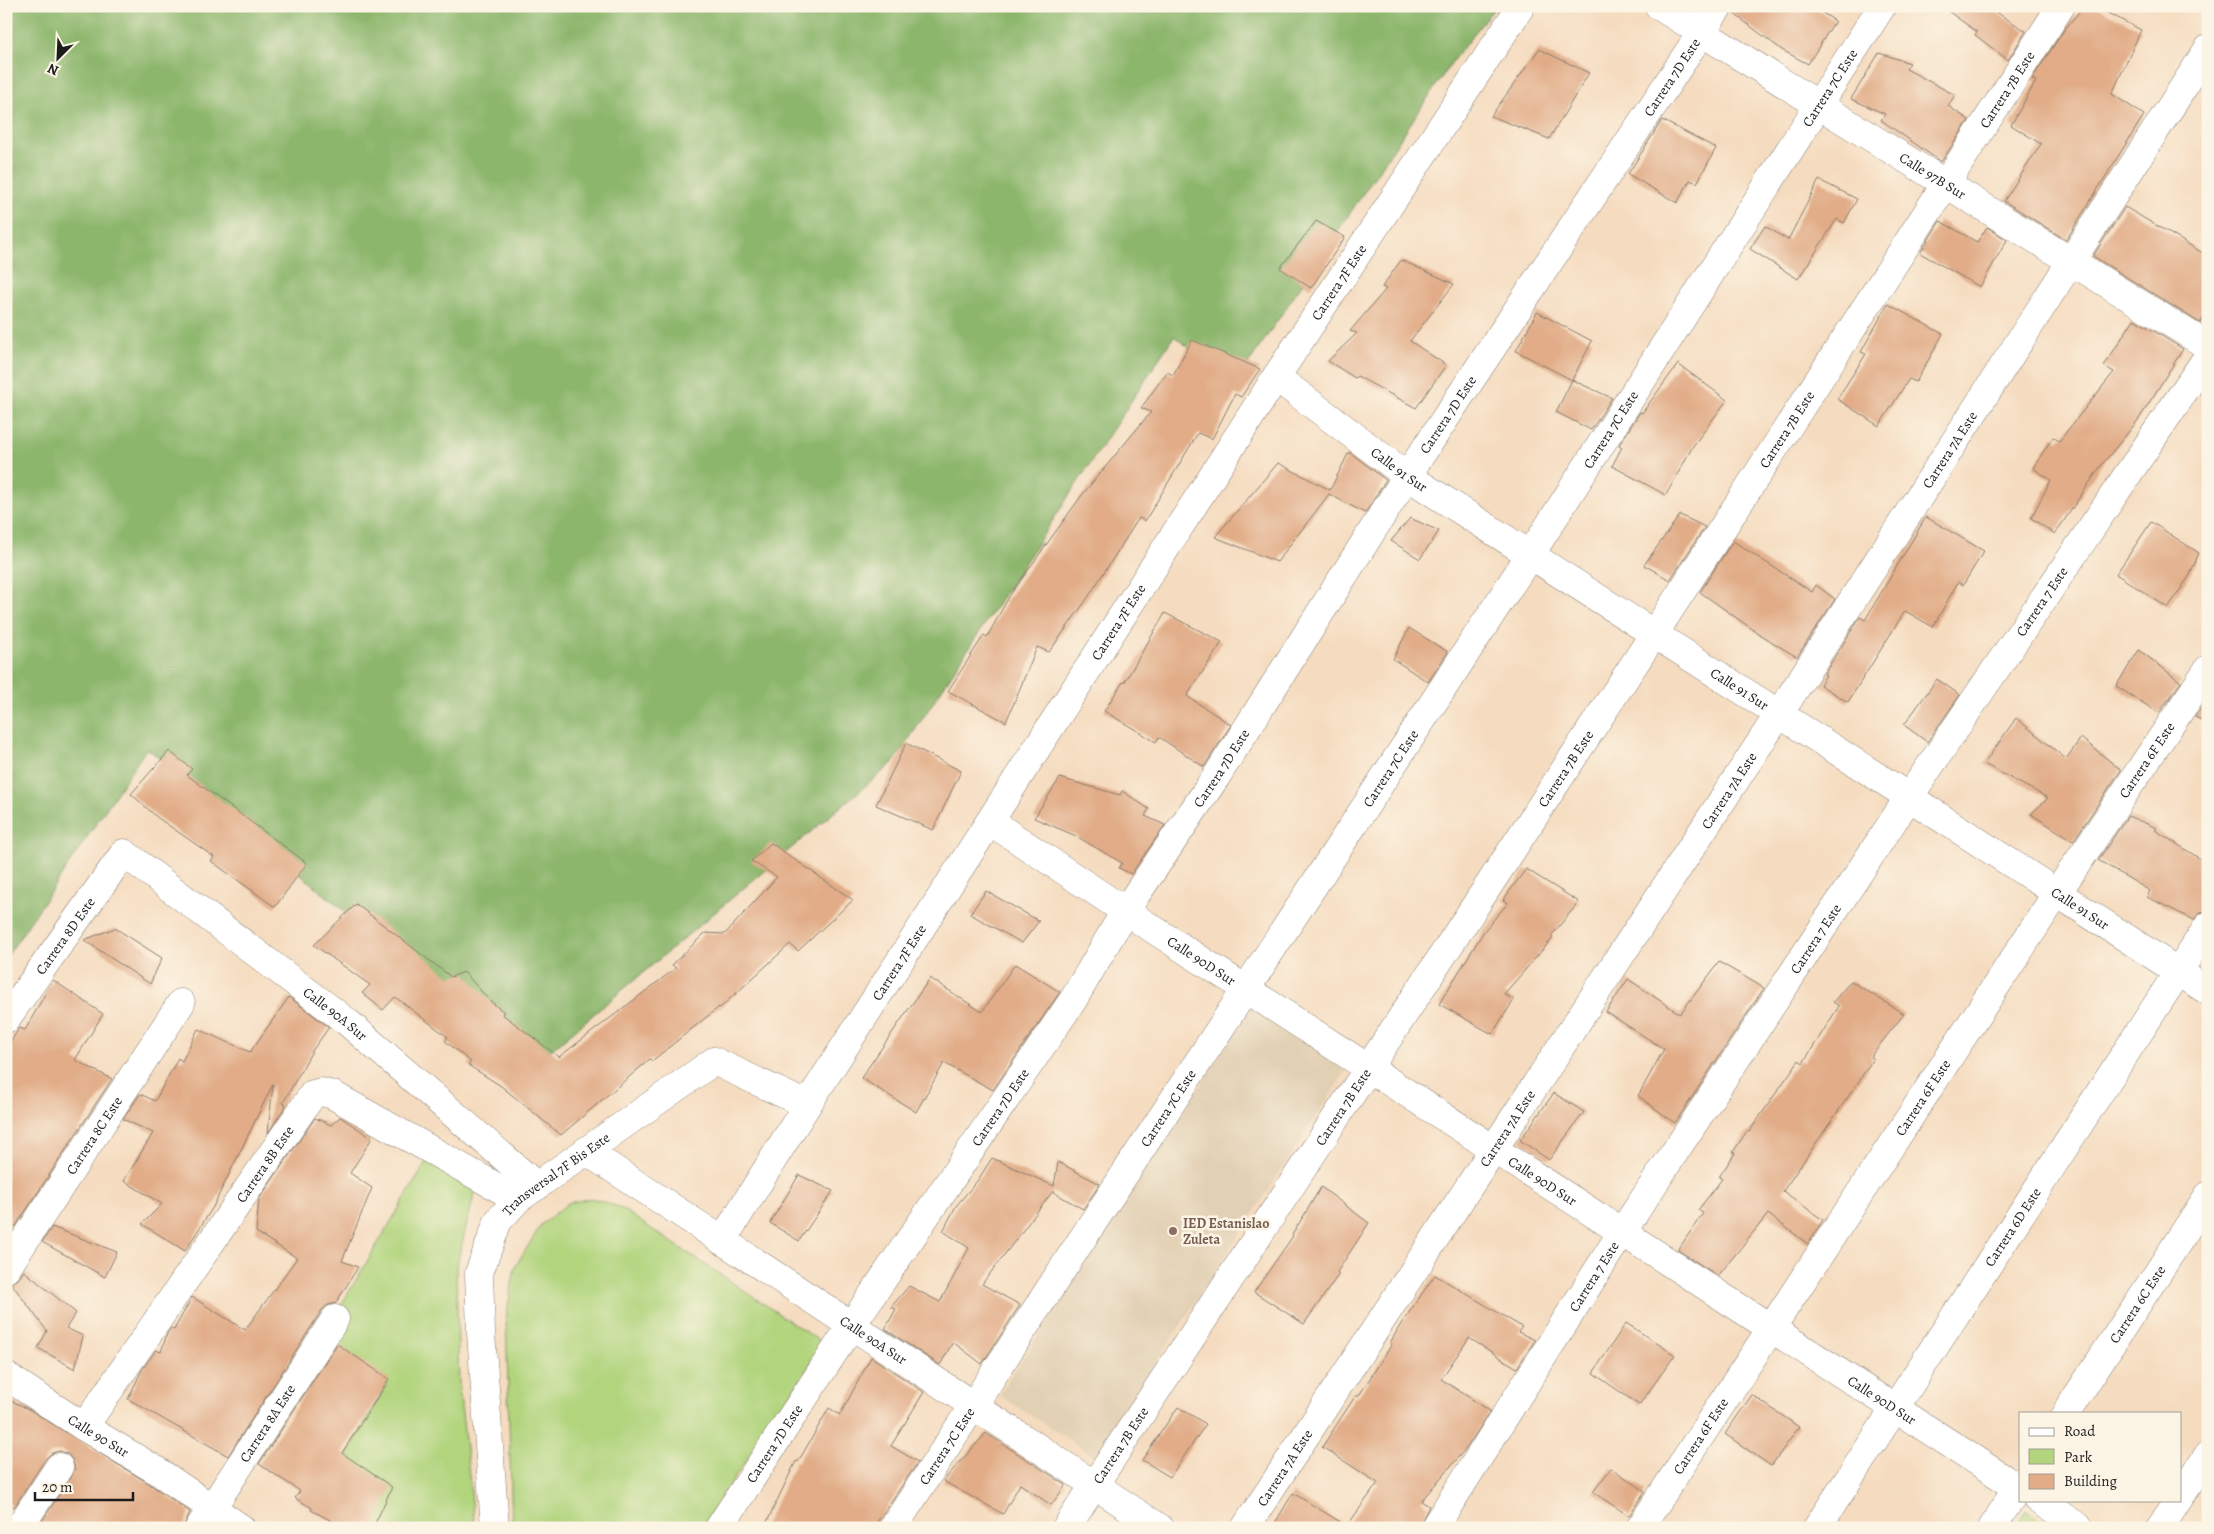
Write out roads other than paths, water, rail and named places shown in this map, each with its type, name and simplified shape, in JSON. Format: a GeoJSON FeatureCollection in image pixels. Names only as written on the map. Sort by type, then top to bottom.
{"type":"FeatureCollection","features":[{"type":"Feature","properties":{"kind":"street","name":"Carrera 7F Este"},"geometry":{"type":"LineString","coordinates":[[722,1241],[807,1105],[1276,377],[1521,6]]}},
{"type":"Feature","properties":{"kind":"street","name":"Calle 97B Sur"},"geometry":{"type":"LineString","coordinates":[[1659,6],[2208,346]]}},
{"type":"Feature","properties":{"kind":"street","name":"Carrera 7D Este"},"geometry":{"type":"LineString","coordinates":[[719,1528],[851,1326],[1073,1000],[1125,911],[1216,777],[1407,476],[1719,6]]}},
{"type":"Feature","properties":{"kind":"street","name":"Carrera 7C Este"},"geometry":{"type":"LineString","coordinates":[[893,1528],[1530,554],[1882,6]]}},
{"type":"Feature","properties":{"kind":"street","name":"Carrera 7B Este"},"geometry":{"type":"LineString","coordinates":[[1066,1528],[1654,634],[2061,6]]}},
{"type":"Feature","properties":{"kind":"street","name":"Carrera 7A Este"},"geometry":{"type":"LineString","coordinates":[[1245,1528],[1779,714],[2208,49]]}},
{"type":"Feature","properties":{"kind":"street","name":"Carrera 7 Este"},"geometry":{"type":"LineString","coordinates":[[1434,1528],[1622,1232],[1909,797],[2208,356]]}},
{"type":"Feature","properties":{"kind":"street","name":"Calle 91 Sur"},"geometry":{"type":"LineString","coordinates":[[1276,377],[1407,476],[2208,991]]}},
{"type":"Feature","properties":{"kind":"street","name":"Carrera 6F Este"},"geometry":{"type":"LineString","coordinates":[[1640,1528],[2057,893],[2208,669]]}},
{"type":"Feature","properties":{"kind":"street","name":"Calle 90D Sur"},"geometry":{"type":"LineString","coordinates":[[990,822],[1894,1408],[2019,1487]]}},
{"type":"Feature","properties":{"kind":"street","name":"Carrera 8D Este"},"geometry":{"type":"LineString","coordinates":[[6,1019],[124,853]]}},
{"type":"Feature","properties":{"kind":"street","name":"Calle 90A Sur"},"geometry":{"type":"LineString","coordinates":[[124,853],[346,1021],[527,1193]]}},
{"type":"Feature","properties":{"kind":"street","name":"Carrera 6D Este"},"geometry":{"type":"LineString","coordinates":[[1817,1528],[2208,926]]}},
{"type":"Feature","properties":{"kind":"street","name":"Carrera 8C Este"},"geometry":{"type":"LineString","coordinates":[[6,1269],[181,1003]]}},
{"type":"Feature","properties":{"kind":"street","name":"Transversal 7F Bis Este"},"geometry":{"type":"LineString","coordinates":[[495,1528],[481,1333],[479,1273],[498,1221],[527,1193],[714,1061],[807,1105]]}},
{"type":"Feature","properties":{"kind":"street","name":"Carrera 8B Este"},"geometry":{"type":"LineString","coordinates":[[84,1427],[313,1094],[321,1092],[333,1095],[527,1193]]}},
{"type":"Feature","properties":{"kind":"street","name":"Calle 90A Sur"},"geometry":{"type":"LineString","coordinates":[[586,1151],[1160,1528]]}},
{"type":"Feature","properties":{"kind":"street","name":"Carrera 6C Este"},"geometry":{"type":"LineString","coordinates":[[2067,1412],[2208,1196]]}},
{"type":"Feature","properties":{"kind":"street","name":"Carrera 8A Este"},"geometry":{"type":"LineString","coordinates":[[205,1518],[335,1319]]}},
{"type":"Feature","properties":{"kind":"street","name":"Calle 90 Sur"},"geometry":{"type":"LineString","coordinates":[[6,1376],[84,1427],[156,1470],[205,1518],[242,1528]]}},
{"type":"Feature","properties":{"kind":"street"},"geometry":{"type":"LineString","coordinates":[[2182,1494],[2208,1455]]}},
{"type":"Feature","properties":{"kind":"street"},"geometry":{"type":"LineString","coordinates":[[19,1528],[59,1466]]}},
{"type":"Feature","properties":{"kind":"street"},"geometry":{"type":"LineString","coordinates":[[1992,1528],[2019,1496]]}},
{"type":"Feature","properties":{"kind":"street","name":"Calle 90D Sur"},"geometry":{"type":"LineString","coordinates":[[2042,1502],[2080,1528]]}},
{"type":"Feature","properties":{"kind":"street"},"geometry":{"type":"LineString","coordinates":[[2160,1528],[2177,1502]]}},
{"type":"Feature","properties":{"kind":"place","name":"IED Estanislao Zuleta"},"geometry":{"type":"Point","coordinates":[1173,1231]}}]}
